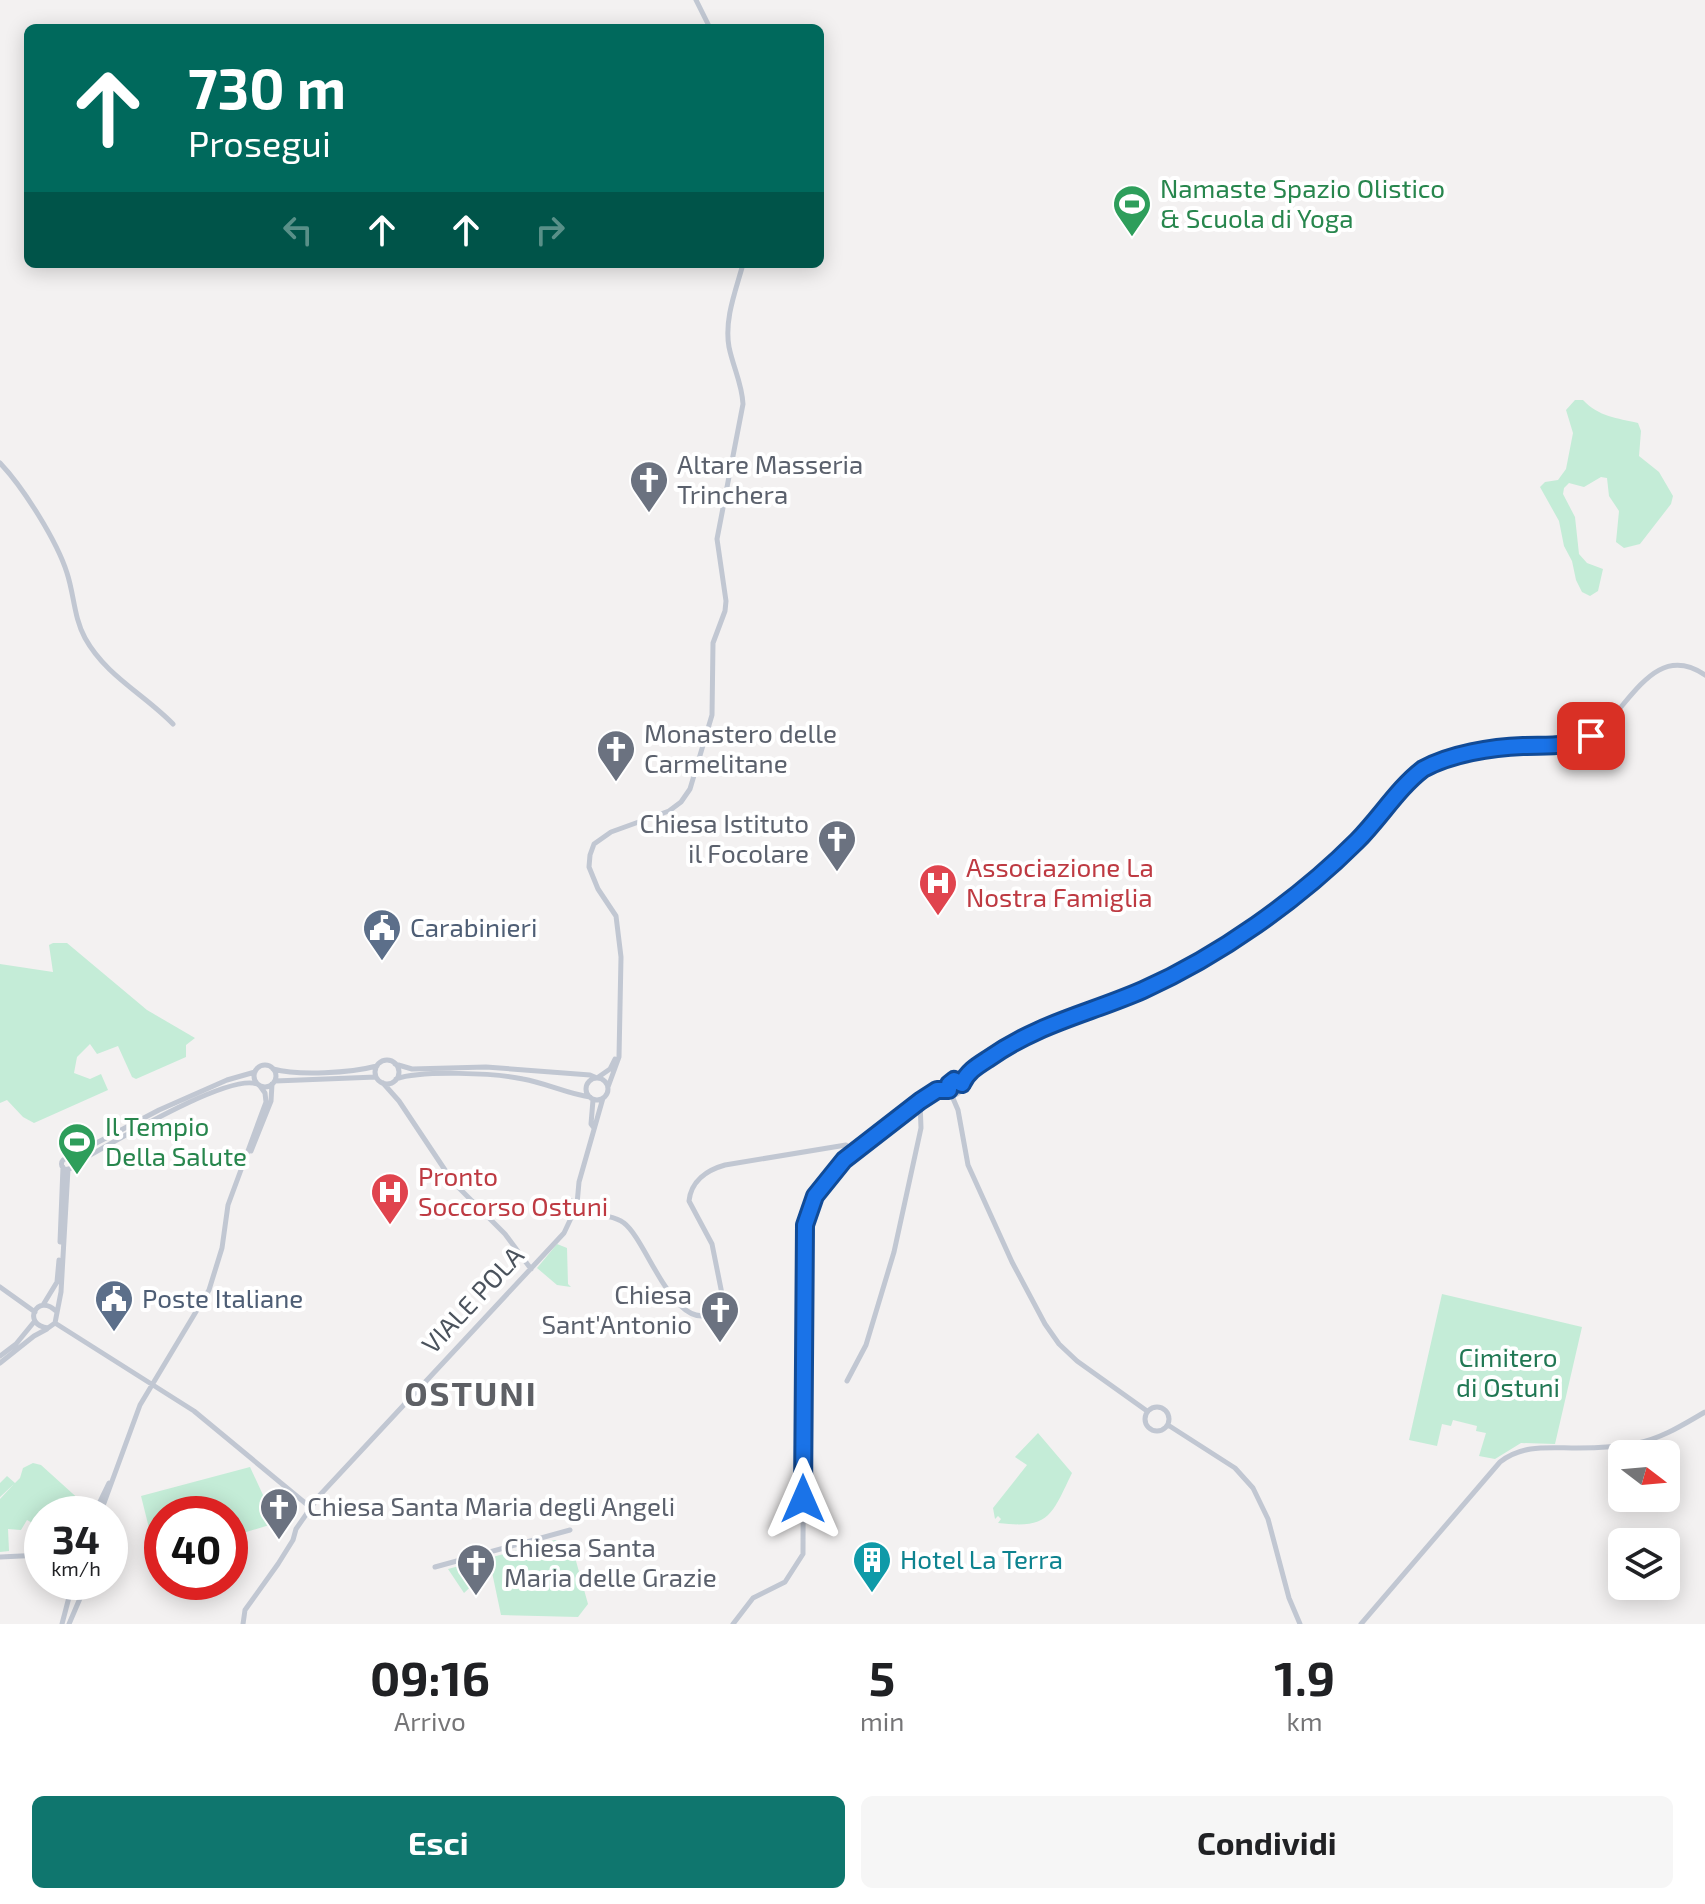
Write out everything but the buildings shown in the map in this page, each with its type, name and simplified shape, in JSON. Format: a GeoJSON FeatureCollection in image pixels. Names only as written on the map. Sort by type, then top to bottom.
{"type":"FeatureCollection","features":[{"type":"Feature","properties":{"kind":"main road"},"geometry":{"type":"LineString","coordinates":[[696,0],[708,24]]}},
{"type":"Feature","properties":{"kind":"main road"},"geometry":{"type":"LineString","coordinates":[[574,1216],[579,1182],[594,1129],[619,1057],[619,930],[616,916],[598,889],[589,867],[594,844],[611,832],[669,811],[681,802],[690,789],[712,715],[713,643],[726,601],[718,553],[719,525],[743,404],[743,390],[729,347],[728,331],[742,268]]}},
{"type":"Feature","properties":{"kind":"main road"},"geometry":{"type":"LineString","coordinates":[[0,463],[27,498],[62,558],[79,626],[95,654],[129,688],[173,724]]}},
{"type":"Feature","properties":{"kind":"main road"},"geometry":{"type":"LineString","coordinates":[[733,1624],[753,1598],[782,1586],[803,1554],[805,1225],[811,1205],[821,1188],[854,1152],[920,1101],[937,1090],[953,1086],[1010,1043],[1043,1026],[1159,982],[1233,940],[1282,905],[1356,842],[1417,774],[1433,764],[1504,748],[1567,745],[1602,729],[1637,686],[1650,675],[1679,666],[1698,670],[1705,675]]}},
{"type":"Feature","properties":{"kind":"main road"},"geometry":{"type":"LineString","coordinates":[[594,1129],[591,1124],[594,1104],[587,1091],[588,1084],[610,1069],[619,1049]]}},
{"type":"Feature","properties":{"kind":"main road"},"geometry":{"type":"LineString","coordinates":[[0,1363],[55,1323],[61,1292],[68,1158],[159,1110],[227,1080],[255,1072],[263,1066],[296,1072],[365,1069],[387,1060],[412,1069],[511,1068],[590,1075],[605,1082],[608,1087]]}},
{"type":"Feature","properties":{"kind":"main road"},"geometry":{"type":"LineString","coordinates":[[395,1064],[399,1069],[396,1079],[399,1101]]}},
{"type":"Feature","properties":{"kind":"main road"},"geometry":{"type":"LineString","coordinates":[[376,1077],[377,1066]]}},
{"type":"Feature","properties":{"kind":"main road"},"geometry":{"type":"LineString","coordinates":[[102,1496],[112,1480],[140,1405],[209,1290],[222,1248],[228,1205],[271,1101],[273,1069]]}},
{"type":"Feature","properties":{"kind":"main road"},"geometry":{"type":"LineString","coordinates":[[248,1155],[266,1102],[255,1072]]}},
{"type":"Feature","properties":{"kind":"main road"},"geometry":{"type":"LineString","coordinates":[[383,1083],[412,1075],[520,1078],[591,1098],[603,1098]]}},
{"type":"Feature","properties":{"kind":"main road"},"geometry":{"type":"LineString","coordinates":[[68,1167],[134,1130],[246,1082],[259,1085],[376,1077],[399,1101],[453,1182],[505,1234],[531,1269]]}},
{"type":"Feature","properties":{"kind":"main road"},"geometry":{"type":"LineString","coordinates":[[953,1086],[960,1093],[958,1110]]}},
{"type":"Feature","properties":{"kind":"main road"},"geometry":{"type":"LineString","coordinates":[[953,1086],[968,1165],[1012,1262],[1045,1324],[1059,1344],[1077,1361],[1147,1411]]}},
{"type":"Feature","properties":{"kind":"main road"},"geometry":{"type":"LineString","coordinates":[[847,1381],[866,1345],[894,1252],[921,1128],[920,1101]]}},
{"type":"Feature","properties":{"kind":"main road"},"geometry":{"type":"LineString","coordinates":[[565,1213],[574,1216],[597,1215],[625,1224],[678,1303],[693,1315],[709,1316],[718,1309],[722,1294],[712,1244],[689,1201],[693,1186],[708,1171],[725,1165],[837,1146],[847,1145],[854,1152]]}},
{"type":"Feature","properties":{"kind":"main road"},"geometry":{"type":"LineString","coordinates":[[0,1356],[16,1344],[35,1321],[35,1312],[57,1282],[68,1167]]}},
{"type":"Feature","properties":{"kind":"main road","name":"VIALE POLA"},"geometry":{"type":"LineString","coordinates":[[559,1236],[565,1224],[563,1208],[579,1182]]}},
{"type":"Feature","properties":{"kind":"main road"},"geometry":{"type":"LineString","coordinates":[[568,1202],[597,1215]]}},
{"type":"Feature","properties":{"kind":"main road","name":"VIALE POLA"},"geometry":{"type":"LineString","coordinates":[[243,1624],[245,1610],[284,1554],[310,1508],[339,1473],[531,1269],[574,1216]]}},
{"type":"Feature","properties":{"kind":"main road"},"geometry":{"type":"LineString","coordinates":[[0,1289],[35,1312]]}},
{"type":"Feature","properties":{"kind":"main road"},"geometry":{"type":"LineString","coordinates":[[43,1305],[49,1305],[57,1312]]}},
{"type":"Feature","properties":{"kind":"main road"},"geometry":{"type":"LineString","coordinates":[[35,1321],[40,1327],[48,1328]]}},
{"type":"Feature","properties":{"kind":"main road"},"geometry":{"type":"LineString","coordinates":[[55,1323],[194,1411],[310,1508]]}},
{"type":"Feature","properties":{"kind":"main road"},"geometry":{"type":"LineString","coordinates":[[1153,1407],[1163,1408],[1168,1414],[1168,1425],[1158,1431],[1150,1429],[1145,1419],[1147,1411],[1153,1407]]}},
{"type":"Feature","properties":{"kind":"main road"},"geometry":{"type":"LineString","coordinates":[[1361,1624],[1514,1452],[1538,1448],[1619,1446],[1653,1440],[1705,1412]]}},
{"type":"Feature","properties":{"kind":"main road"},"geometry":{"type":"LineString","coordinates":[[1168,1425],[1235,1468],[1253,1488],[1268,1519],[1289,1598],[1300,1624]]}},
{"type":"Feature","properties":{"kind":"main road"},"geometry":{"type":"LineString","coordinates":[[435,1567],[570,1530]]}},
{"type":"Feature","properties":{"kind":"main road"},"geometry":{"type":"LineString","coordinates":[[0,1557],[24,1556]]}},
{"type":"Feature","properties":{"kind":"main road"},"geometry":{"type":"LineString","coordinates":[[62,1624],[68,1600]]}},
{"type":"Feature","properties":{"kind":"main road"},"geometry":{"type":"LineString","coordinates":[[69,1624],[79,1600]]}},
{"type":"Feature","properties":{"kind":"green space"},"geometry":{"type":"Polygon","coordinates":[[[1575,400],[1583,400],[1609,416],[1638,423],[1641,431],[1639,456],[1659,472],[1673,496],[1671,504],[1640,544],[1624,548],[1616,542],[1619,511],[1609,496],[1607,478],[1601,477],[1584,487],[1569,483],[1564,488],[1563,494],[1575,517],[1579,554],[1587,563],[1603,569],[1598,591],[1590,596],[1582,592],[1576,580],[1559,521],[1540,487],[1545,482],[1558,480],[1566,469],[1573,433],[1566,410],[1575,400]]]}},
{"type":"Feature","properties":{"kind":"green space"},"geometry":{"type":"Polygon","coordinates":[[[67,943],[147,1010],[195,1038],[186,1045],[186,1057],[136,1079],[132,1077],[118,1046],[97,1054],[90,1044],[77,1057],[74,1073],[90,1079],[101,1074],[108,1090],[34,1123],[23,1117],[7,1100],[0,1103],[0,964],[53,972],[49,945],[67,943]]]}},
{"type":"Feature","properties":{"kind":"green space"},"geometry":{"type":"Polygon","coordinates":[[[557,1244],[567,1248],[568,1284],[571,1287],[557,1285],[537,1268],[557,1244]]]}},
{"type":"Feature","properties":{"kind":"green space","name":"Cimitero di Ostuni"},"geometry":{"type":"Polygon","coordinates":[[[1442,1294],[1582,1327],[1555,1444],[1521,1443],[1495,1459],[1479,1456],[1486,1433],[1476,1431],[1477,1426],[1453,1420],[1451,1426],[1442,1424],[1437,1446],[1409,1440],[1442,1294]]]}},
{"type":"Feature","properties":{"kind":"green space"},"geometry":{"type":"Polygon","coordinates":[[[1038,1433],[1072,1473],[1047,1516],[1029,1524],[998,1523],[1001,1519],[998,1516],[995,1519],[993,1508],[1027,1465],[1015,1457],[1038,1433]]]}},
{"type":"Feature","properties":{"kind":"green space"},"geometry":{"type":"Polygon","coordinates":[[[33,1463],[41,1465],[75,1496],[24,1496],[24,1525],[21,1530],[8,1529],[9,1551],[0,1552],[0,1499],[14,1484],[0,1497],[0,1483],[7,1476],[15,1483],[23,1468],[33,1463]]]}},
{"type":"Feature","properties":{"kind":"green space"},"geometry":{"type":"Polygon","coordinates":[[[250,1467],[276,1523],[248,1532],[248,1496],[144,1496],[144,1508],[141,1496],[250,1467]]]}},
{"type":"Feature","properties":{"kind":"green space"},"geometry":{"type":"Polygon","coordinates":[[[555,1540],[571,1543],[588,1604],[578,1617],[501,1615],[489,1558],[555,1540]]]}},
{"type":"Feature","properties":{"kind":"green space"},"geometry":{"type":"Polygon","coordinates":[[[485,1559],[488,1576],[480,1578],[464,1593],[448,1569],[485,1559]]]}},
{"type":"Feature","properties":{"kind":"place","name":"Namaste Spazio Olistico & Scuola di Yoga"},"geometry":{"type":"Point","coordinates":[1132,238]}},
{"type":"Feature","properties":{"kind":"place","name":"Altare Masseria Trinchera"},"geometry":{"type":"Point","coordinates":[649,514]}},
{"type":"Feature","properties":{"kind":"place","name":"Monastero delle Carmelitane"},"geometry":{"type":"Point","coordinates":[616,783]}},
{"type":"Feature","properties":{"kind":"place","name":"Chiesa Istituto il Focolare"},"geometry":{"type":"Point","coordinates":[837,873]}},
{"type":"Feature","properties":{"kind":"place","name":"Associazione La Nostra Famiglia"},"geometry":{"type":"Point","coordinates":[938,917]}},
{"type":"Feature","properties":{"kind":"place","name":"Carabinieri"},"geometry":{"type":"Point","coordinates":[382,962]}},
{"type":"Feature","properties":{"kind":"place","name":"Il Tempio Della Salute"},"geometry":{"type":"Point","coordinates":[77,1176]}},
{"type":"Feature","properties":{"kind":"place","name":"Pronto Soccorso Ostuni"},"geometry":{"type":"Point","coordinates":[390,1226]}},
{"type":"Feature","properties":{"kind":"place","name":"Poste Italiane"},"geometry":{"type":"Point","coordinates":[114,1333]}},
{"type":"Feature","properties":{"kind":"place","name":"Chiesa Sant'Antonio"},"geometry":{"type":"Point","coordinates":[720,1344]}},
{"type":"Feature","properties":{"kind":"place","name":"Chiesa Santa Maria degli Angeli"},"geometry":{"type":"Point","coordinates":[279,1541]}},
{"type":"Feature","properties":{"kind":"place","name":"Hotel La Terra"},"geometry":{"type":"Point","coordinates":[872,1594]}},
{"type":"Feature","properties":{"kind":"place","name":"Chiesa Santa Maria delle Grazie"},"geometry":{"type":"Point","coordinates":[476,1597]}},
{"type":"Feature","properties":{"kind":"district","name":"OSTUNI"},"geometry":{"type":"Point","coordinates":[471,1394]}},
{"type":"Feature","properties":{"kind":"route"},"geometry":{"type":"LineString","coordinates":[[803,1499],[805,1225],[815,1196],[844,1160],[937,1090],[949,1090],[949,1084],[954,1080],[962,1084],[966,1075],[1010,1043],[1043,1026],[1159,982],[1247,931],[1356,842],[1423,769],[1465,755],[1522,746],[1556,747],[1591,736]]}}]}
